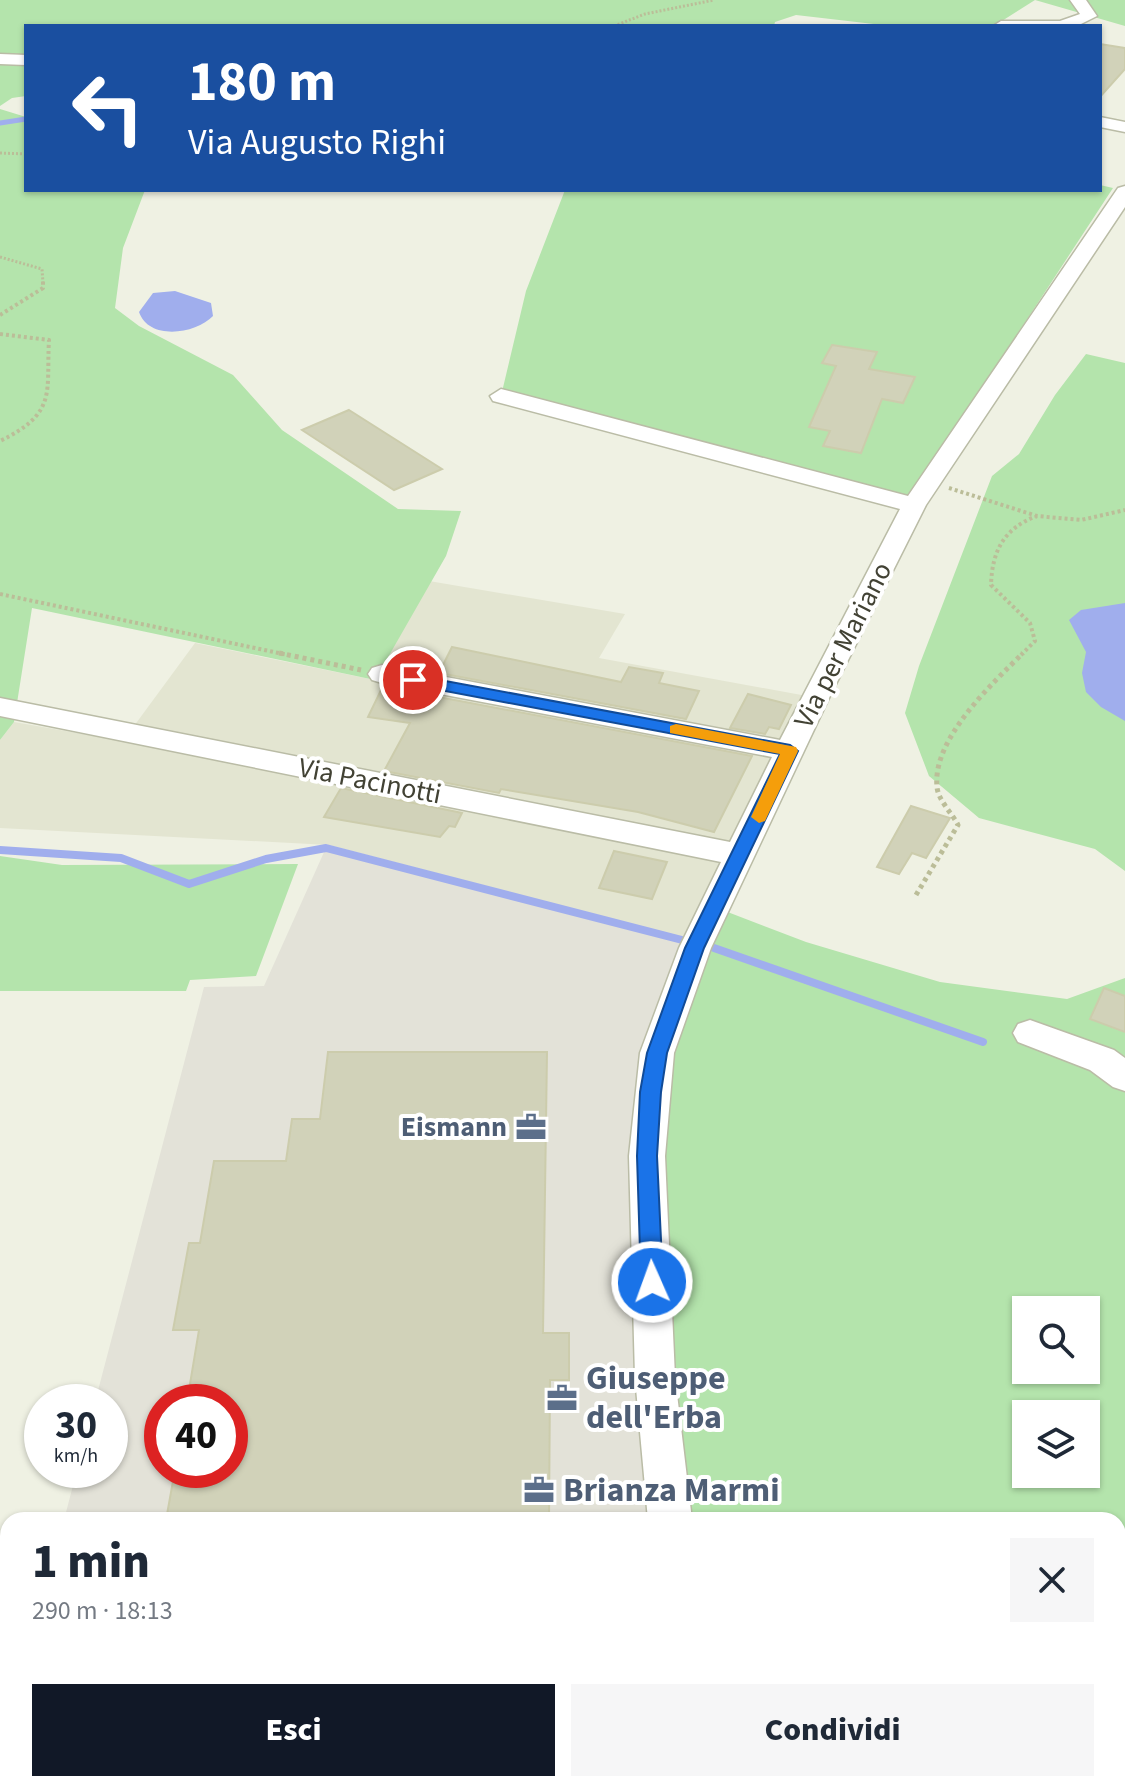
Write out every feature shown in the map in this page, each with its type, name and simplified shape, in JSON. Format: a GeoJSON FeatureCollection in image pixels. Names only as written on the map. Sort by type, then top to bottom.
{"type":"FeatureCollection","features":[{"type":"Feature","properties":{"kind":"street"},"geometry":{"type":"LineString","coordinates":[[1075,24],[1089,16],[1078,0]]}},
{"type":"Feature","properties":{"kind":"street"},"geometry":{"type":"LineString","coordinates":[[0,59],[24,60]]}},
{"type":"Feature","properties":{"kind":"street"},"geometry":{"type":"LineString","coordinates":[[1102,122],[1125,127]]}},
{"type":"Feature","properties":{"kind":"street","name":"Via per Mariano"},"geometry":{"type":"LineString","coordinates":[[669,1512],[655,1377],[647,1156],[650,1092],[657,1053],[695,948],[790,751],[922,494],[1125,192]]}},
{"type":"Feature","properties":{"kind":"street"},"geometry":{"type":"LineString","coordinates":[[501,396],[922,494]]}},
{"type":"Feature","properties":{"kind":"street"},"geometry":{"type":"LineString","coordinates":[[382,674],[790,751]]}},
{"type":"Feature","properties":{"kind":"street","name":"Via Pacinotti"},"geometry":{"type":"LineString","coordinates":[[0,707],[740,855]]}},
{"type":"Feature","properties":{"kind":"street"},"geometry":{"type":"LineString","coordinates":[[1030,1033],[1102,1060],[1125,1077]]}},
{"type":"Feature","properties":{"kind":"path"},"geometry":{"type":"LineString","coordinates":[[619,24],[645,14],[714,0]]}},
{"type":"Feature","properties":{"kind":"path"},"geometry":{"type":"LineString","coordinates":[[0,153],[24,154]]}},
{"type":"Feature","properties":{"kind":"path"},"geometry":{"type":"LineString","coordinates":[[0,257],[42,269],[43,288],[0,315]]}},
{"type":"Feature","properties":{"kind":"path"},"geometry":{"type":"LineString","coordinates":[[0,334],[49,340],[50,369],[49,392],[31,419],[0,441]]}},
{"type":"Feature","properties":{"kind":"path"},"geometry":{"type":"LineString","coordinates":[[922,494],[1037,516],[1081,520],[1125,510]]}},
{"type":"Feature","properties":{"kind":"path"},"geometry":{"type":"LineString","coordinates":[[916,895],[958,825],[937,790],[939,761],[956,729],[1035,641],[1030,623],[991,585],[991,567],[1002,537],[1018,521],[1037,516]]}},
{"type":"Feature","properties":{"kind":"path"},"geometry":{"type":"LineString","coordinates":[[0,594],[382,674]]}},
{"type":"Feature","properties":{"kind":"shaded area"},"geometry":{"type":"Polygon","coordinates":[[[429,581],[625,614],[599,658],[807,696],[686,938],[329,845],[0,828],[0,740],[14,722],[123,741],[195,643],[375,680],[429,581]]]}},
{"type":"Feature","properties":{"kind":"shaded area"},"geometry":{"type":"Polygon","coordinates":[[[325,850],[684,943],[637,1392],[648,1512],[66,1512],[72,1488],[128,1488],[128,1384],[100,1384],[204,987],[264,986],[325,850]]]}},
{"type":"Feature","properties":{"kind":"green space"},"geometry":{"type":"Polygon","coordinates":[[[0,0],[1035,0],[997,24],[874,24],[796,15],[774,24],[24,24],[24,96],[12,98],[0,106],[0,0]]]}},
{"type":"Feature","properties":{"kind":"green space"},"geometry":{"type":"Polygon","coordinates":[[[1035,0],[1125,0],[1125,26],[1035,0]]]}},
{"type":"Feature","properties":{"kind":"green space"},"geometry":{"type":"Polygon","coordinates":[[[0,109],[24,116],[24,192],[144,192],[123,248],[115,308],[139,326],[233,375],[282,430],[398,509],[461,511],[446,556],[375,680],[32,608],[14,722],[0,740],[0,109]]]}},
{"type":"Feature","properties":{"kind":"green space"},"geometry":{"type":"Polygon","coordinates":[[[1102,185],[1113,188],[907,503],[501,396],[526,291],[564,192],[1102,192],[1102,185]]]}},
{"type":"Feature","properties":{"kind":"green space"},"geometry":{"type":"Polygon","coordinates":[[[1086,354],[1125,363],[1125,871],[1095,849],[979,818],[929,776],[905,713],[919,666],[992,476],[1019,454],[1055,395],[1086,354]]]}},
{"type":"Feature","properties":{"kind":"green space"},"geometry":{"type":"Polygon","coordinates":[[[0,856],[62,865],[298,864],[256,976],[190,980],[186,991],[0,991],[0,856]]]}},
{"type":"Feature","properties":{"kind":"green space"},"geometry":{"type":"Polygon","coordinates":[[[725,911],[806,942],[940,982],[1067,999],[1125,978],[1125,1512],[687,1512],[673,1437],[663,1090],[679,1023],[725,911]]]}},
{"type":"Feature","properties":{"kind":"water"},"geometry":{"type":"Polygon","coordinates":[[[175,291],[211,303],[213,316],[196,327],[173,332],[162,331],[144,321],[139,312],[153,293],[175,291]]]}},
{"type":"Feature","properties":{"kind":"water"},"geometry":{"type":"Polygon","coordinates":[[[1125,603],[1125,721],[1101,707],[1086,692],[1082,673],[1086,652],[1069,620],[1081,610],[1125,603]]]}},
{"type":"Feature","properties":{"kind":"building"},"geometry":{"type":"Polygon","coordinates":[[[1102,44],[1125,48],[1125,69],[1102,95],[1102,44]]]}},
{"type":"Feature","properties":{"kind":"building"},"geometry":{"type":"Polygon","coordinates":[[[832,345],[877,352],[869,369],[915,377],[903,403],[882,399],[861,453],[823,446],[830,431],[809,427],[836,366],[822,363],[832,345]]]}},
{"type":"Feature","properties":{"kind":"building"},"geometry":{"type":"Polygon","coordinates":[[[349,410],[442,469],[394,490],[302,430],[349,410]]]}},
{"type":"Feature","properties":{"kind":"building"},"geometry":{"type":"Polygon","coordinates":[[[452,647],[621,682],[629,667],[663,673],[659,683],[699,691],[686,719],[439,673],[452,647]]]}},
{"type":"Feature","properties":{"kind":"building"},"geometry":{"type":"Polygon","coordinates":[[[381,690],[428,695],[752,756],[714,832],[638,812],[501,789],[499,793],[384,771],[410,723],[368,717],[381,690]]]}},
{"type":"Feature","properties":{"kind":"building"},"geometry":{"type":"Polygon","coordinates":[[[748,694],[791,705],[779,729],[769,727],[765,734],[730,728],[748,694]]]}},
{"type":"Feature","properties":{"kind":"building"},"geometry":{"type":"Polygon","coordinates":[[[341,788],[462,813],[455,827],[449,826],[440,837],[324,817],[341,788]]]}},
{"type":"Feature","properties":{"kind":"building"},"geometry":{"type":"Polygon","coordinates":[[[911,806],[950,818],[926,858],[912,853],[899,874],[877,867],[911,806]]]}},
{"type":"Feature","properties":{"kind":"building"},"geometry":{"type":"Polygon","coordinates":[[[614,851],[667,862],[652,899],[599,888],[614,851]]]}},
{"type":"Feature","properties":{"kind":"building"},"geometry":{"type":"Polygon","coordinates":[[[1104,988],[1125,996],[1125,1032],[1090,1019],[1104,988]]]}},
{"type":"Feature","properties":{"kind":"building"},"geometry":{"type":"Polygon","coordinates":[[[328,1052],[547,1052],[543,1333],[569,1333],[569,1380],[550,1380],[549,1512],[167,1512],[172,1488],[248,1488],[248,1384],[190,1384],[199,1330],[173,1330],[189,1243],[200,1243],[214,1161],[286,1161],[292,1119],[320,1119],[328,1052]]]}},
{"type":"Feature","properties":{"kind":"building"},"geometry":{"type":"Polygon","coordinates":[[[608,1481],[610,1501],[588,1502],[586,1482],[608,1481]]]}},
{"type":"Feature","properties":{"kind":"waterway"},"geometry":{"type":"LineString","coordinates":[[0,123],[24,119]]}},
{"type":"Feature","properties":{"kind":"waterway"},"geometry":{"type":"LineString","coordinates":[[0,850],[121,858],[189,884],[266,859],[326,848],[686,941]]}},
{"type":"Feature","properties":{"kind":"waterway"},"geometry":{"type":"LineString","coordinates":[[714,948],[983,1042]]}},
{"type":"Feature","properties":{"kind":"slow traffic"},"geometry":{"type":"LineString","coordinates":[[676,729],[790,751],[759,817]]}},
{"type":"Feature","properties":{"kind":"place","name":"Eismann"},"geometry":{"type":"Point","coordinates":[531,1127]}},
{"type":"Feature","properties":{"kind":"place","name":"Giuseppe dell'Erba"},"geometry":{"type":"Point","coordinates":[562,1398]}},
{"type":"Feature","properties":{"kind":"place","name":"Brianza Marmi"},"geometry":{"type":"Point","coordinates":[539,1490]}},
{"type":"Feature","properties":{"kind":"route"},"geometry":{"type":"LineString","coordinates":[[413,680],[790,751],[695,948],[657,1053],[650,1092],[647,1156],[652,1282]]}}]}
